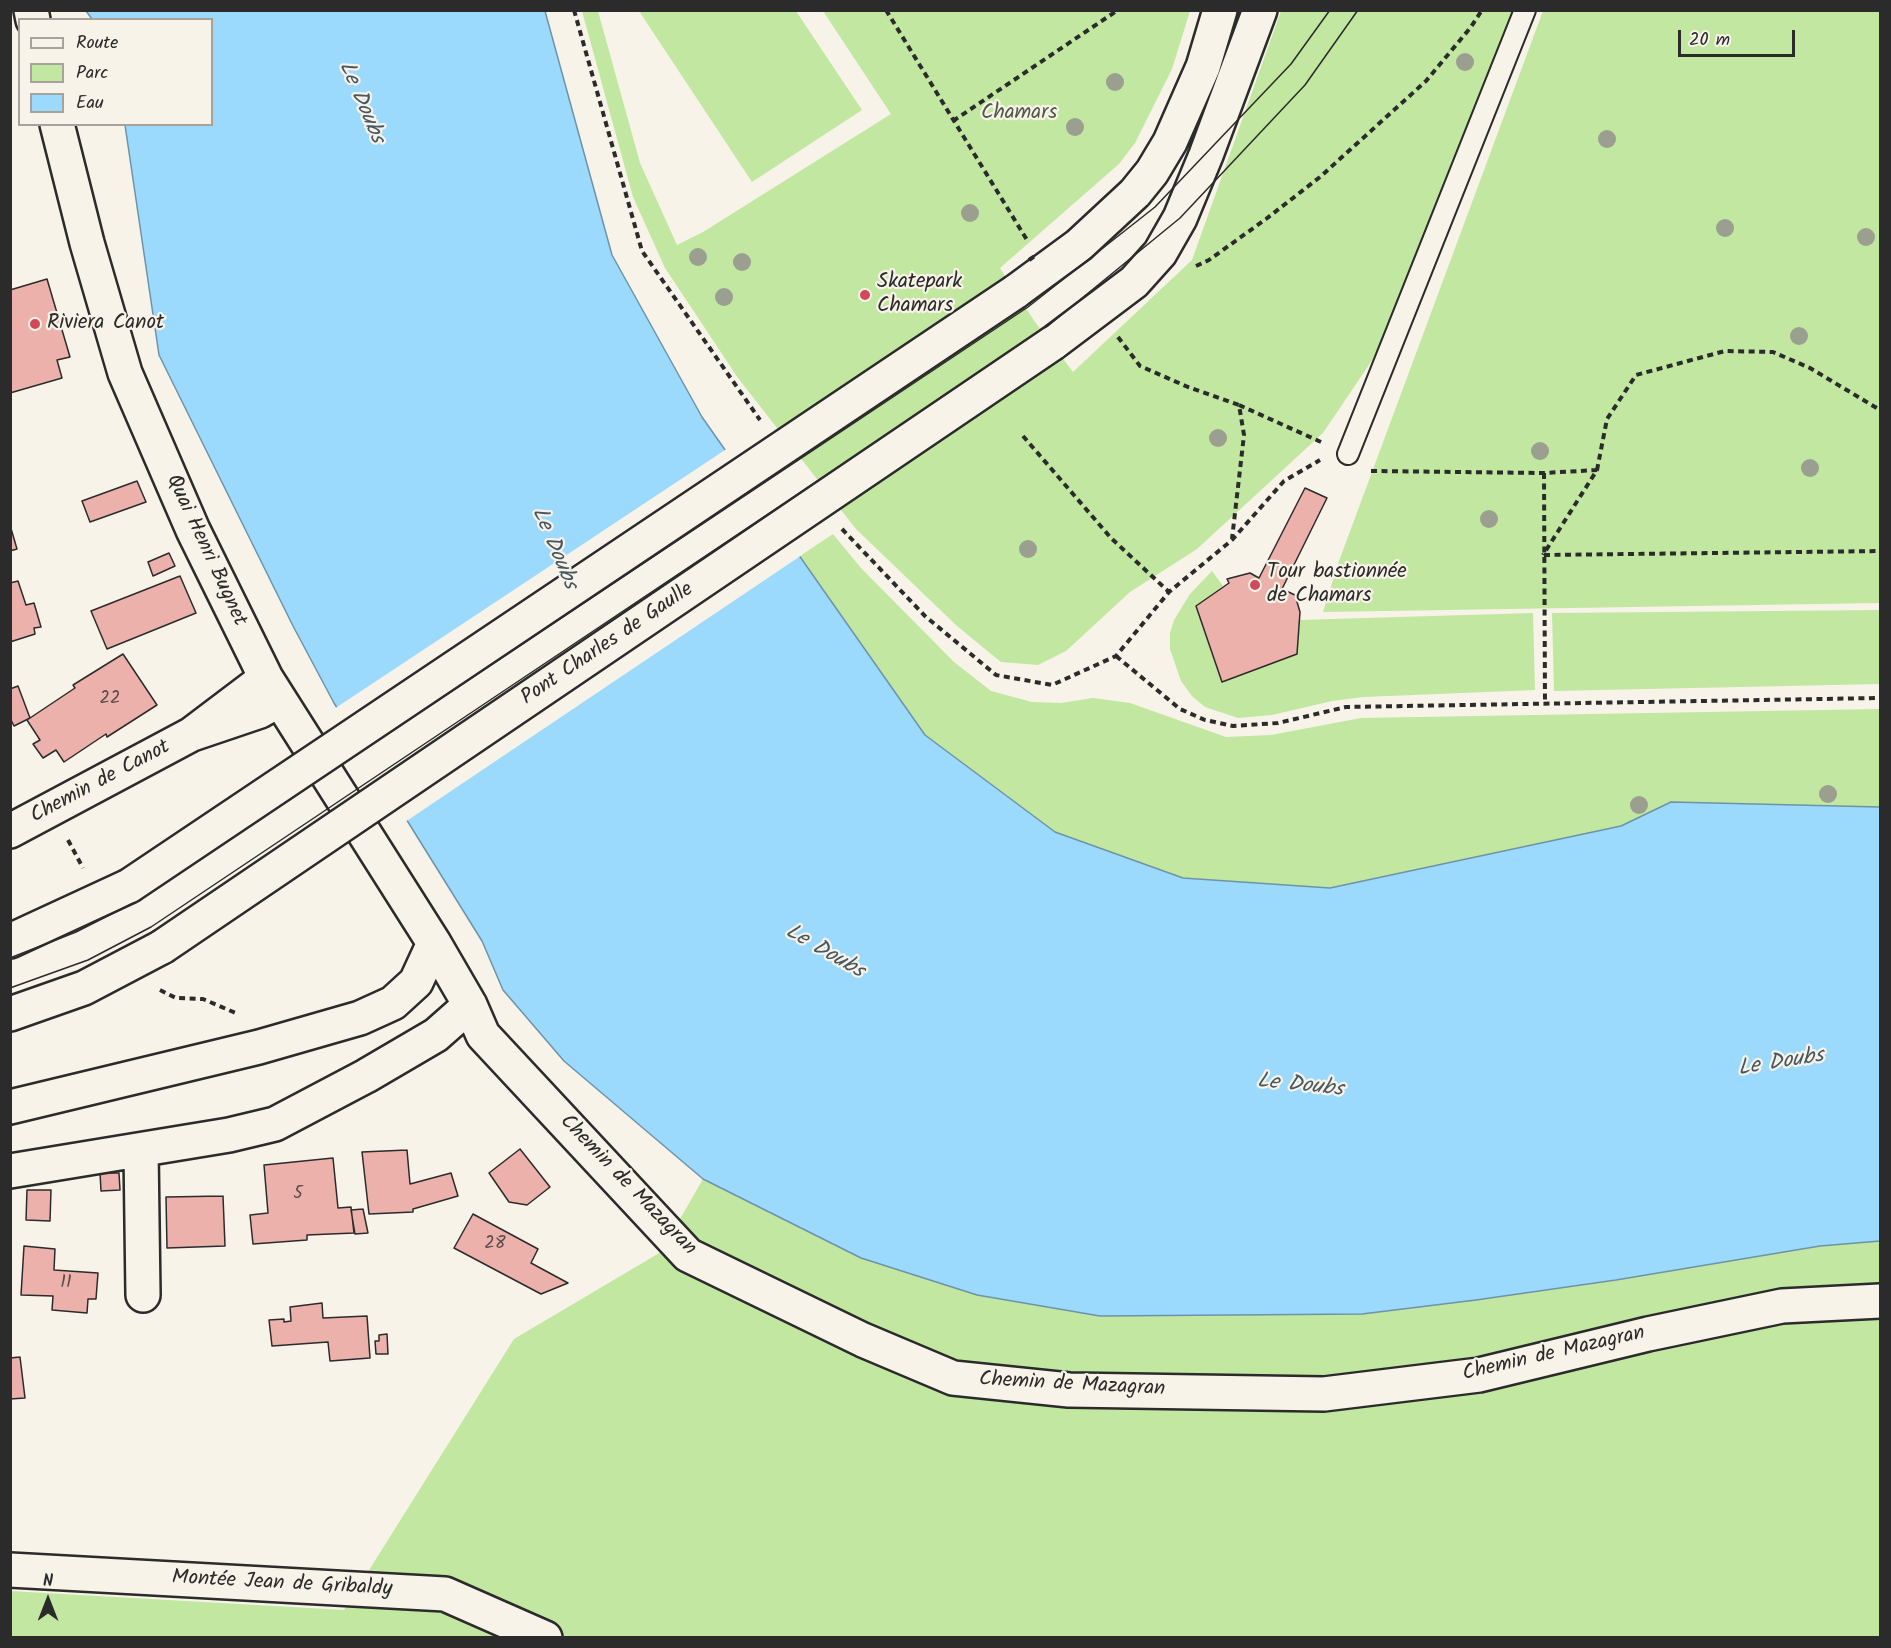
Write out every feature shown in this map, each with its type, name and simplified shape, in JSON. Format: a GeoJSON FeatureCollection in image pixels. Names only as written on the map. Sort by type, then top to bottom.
{"type":"FeatureCollection","features":[{"type":"Feature","properties":{"kind":"street"},"geometry":{"type":"LineString","coordinates":[[10,941],[129,886],[1015,292],[1079,245],[1135,193],[1152,172],[1170,141],[1203,67],[1220,10]]}},
{"type":"Feature","properties":{"kind":"street","name":"Pont Charles de Gaulle"},"geometry":{"type":"LineString","coordinates":[[10,1014],[84,988],[162,947],[1053,343],[1134,282],[1160,253],[1180,218],[1260,10]]}},
{"type":"Feature","properties":{"kind":"street","name":"Quai Henri Bugnet"},"geometry":{"type":"LineString","coordinates":[[58,126],[87,243],[125,373],[193,530],[273,689],[434,943]]}},
{"type":"Feature","properties":{"kind":"street","name":"Chemin de Canot"},"geometry":{"type":"LineString","coordinates":[[10,831],[192,734],[260,711],[273,689]]}},
{"type":"Feature","properties":{"kind":"street"},"geometry":{"type":"LineString","coordinates":[[10,1107],[259,1047],[360,1018],[393,1003],[416,982],[434,943]]}},
{"type":"Feature","properties":{"kind":"street","name":"Chemin de Mazagran"},"geometry":{"type":"LineString","coordinates":[[434,943],[470,1005],[483,1035],[688,1255],[863,1340],[953,1378],[1069,1390],[1324,1394],[1479,1375],[1647,1334],[1782,1306],[1881,1301]]}},
{"type":"Feature","properties":{"kind":"street"},"geometry":{"type":"LineString","coordinates":[[10,1171],[230,1135],[275,1124],[366,1076],[435,1035],[470,1005]]}},
{"type":"Feature","properties":{"kind":"street"},"geometry":{"type":"LineString","coordinates":[[141,1150],[143,1295]]}},
{"type":"Feature","properties":{"kind":"street","name":"Montée Jean de Gribaldy"},"geometry":{"type":"LineString","coordinates":[[10,1570],[445,1594],[545,1638]]}},
{"type":"Feature","properties":{"kind":"lane"},"geometry":{"type":"LineString","coordinates":[[1347,454],[1525,10]]}},
{"type":"Feature","properties":{"kind":"path"},"geometry":{"type":"LineString","coordinates":[[886,10],[1036,255]]}},
{"type":"Feature","properties":{"kind":"path"},"geometry":{"type":"LineString","coordinates":[[953,121],[1118,10]]}},
{"type":"Feature","properties":{"kind":"path"},"geometry":{"type":"LineString","coordinates":[[1190,269],[1209,260],[1320,177],[1426,81],[1471,27],[1482,10]]}},
{"type":"Feature","properties":{"kind":"path"},"geometry":{"type":"LineString","coordinates":[[1115,333],[1140,366],[1188,387],[1239,405],[1347,454],[1372,472],[1544,473],[1597,470]]}},
{"type":"Feature","properties":{"kind":"path"},"geometry":{"type":"LineString","coordinates":[[1543,555],[1597,470],[1606,419],[1636,375],[1725,351],[1773,352],[1810,368],[1881,410]]}},
{"type":"Feature","properties":{"kind":"path"},"geometry":{"type":"LineString","coordinates":[[1232,540],[1244,435],[1239,405]]}},
{"type":"Feature","properties":{"kind":"path"},"geometry":{"type":"LineString","coordinates":[[1023,436],[1111,538],[1169,592]]}},
{"type":"Feature","properties":{"kind":"path"},"geometry":{"type":"LineString","coordinates":[[1347,454],[1321,460],[1284,481],[1232,540],[1169,592],[1116,656],[1180,709],[1205,720],[1233,726],[1278,723],[1346,707],[1881,698]]}},
{"type":"Feature","properties":{"kind":"path"},"geometry":{"type":"LineString","coordinates":[[1544,473],[1545,703]]}},
{"type":"Feature","properties":{"kind":"path"},"geometry":{"type":"LineString","coordinates":[[1543,555],[1881,551]]}},
{"type":"Feature","properties":{"kind":"path"},"geometry":{"type":"LineString","coordinates":[[51,809],[85,872]]}},
{"type":"Feature","properties":{"kind":"path"},"geometry":{"type":"LineString","coordinates":[[156,986],[160,991],[176,998],[203,999],[243,1016]]}},
{"type":"Feature","properties":{"kind":"green space","name":"Chamars"},"geometry":{"type":"Polygon","coordinates":[[[582,11],[598,11],[640,163],[677,245],[703,232],[891,114],[823,11],[1190,11],[1172,69],[1135,143],[1119,164],[1000,268],[1035,322],[1073,372],[1192,260],[1281,11],[1515,11],[1385,341],[1323,433],[1197,549],[1130,592],[1066,651],[1038,665],[1001,662],[957,626],[856,529],[738,378],[665,268],[633,197],[582,11]]]}},
{"type":"Feature","properties":{"kind":"green space"},"geometry":{"type":"Polygon","coordinates":[[[639,11],[796,11],[862,110],[752,182],[639,11]]]}},
{"type":"Feature","properties":{"kind":"green space"},"geometry":{"type":"Polygon","coordinates":[[[1543,11],[1880,11],[1880,603],[1323,612],[1339,561],[1543,11]]]}},
{"type":"Feature","properties":{"kind":"green space"},"geometry":{"type":"Polygon","coordinates":[[[833,534],[861,568],[954,662],[991,691],[1032,702],[1061,703],[1093,698],[1130,703],[1226,737],[1271,735],[1361,718],[1880,709],[1880,807],[1671,802],[1621,826],[1330,888],[1183,878],[1055,832],[925,735],[800,556],[833,534]]]}},
{"type":"Feature","properties":{"kind":"green space"},"geometry":{"type":"Polygon","coordinates":[[[1212,571],[1223,586],[1196,606],[1222,682],[1297,654],[1300,620],[1533,613],[1535,690],[1364,697],[1332,701],[1272,715],[1238,718],[1205,707],[1192,696],[1181,681],[1170,649],[1170,633],[1174,620],[1190,594],[1212,571]]]}},
{"type":"Feature","properties":{"kind":"green space"},"geometry":{"type":"Polygon","coordinates":[[[1880,610],[1880,684],[1554,691],[1552,613],[1880,610]]]}},
{"type":"Feature","properties":{"kind":"green space"},"geometry":{"type":"Polygon","coordinates":[[[703,1179],[862,1258],[1820,1246],[1880,1241],[1880,1637],[11,1638],[10,1591],[344,1610],[514,1339],[661,1252],[703,1179]]]}},
{"type":"Feature","properties":{"kind":"water","name":"Le Doubs"},"geometry":{"type":"Polygon","coordinates":[[[86,11],[545,11],[612,255],[702,417],[925,735],[1055,832],[1183,878],[1330,888],[1621,826],[1671,802],[1880,807],[1880,1241],[1820,1246],[1616,1280],[1362,1314],[1100,1316],[977,1295],[861,1258],[703,1179],[564,1061],[503,990],[482,941],[334,703],[293,626],[159,355],[125,126],[213,126],[213,18],[91,18],[86,11]]]}},
{"type":"Feature","properties":{"kind":"pier"},"geometry":{"type":"Polygon","coordinates":[[[728,448],[802,555],[405,822],[334,709],[728,448]]]}},
{"type":"Feature","properties":{"kind":"building","name":"Riviera Canot"},"geometry":{"type":"Polygon","coordinates":[[[47,279],[70,357],[57,360],[62,378],[10,393],[10,290],[47,279]]]}},
{"type":"Feature","properties":{"kind":"building"},"geometry":{"type":"Polygon","coordinates":[[[137,481],[146,502],[90,522],[82,501],[137,481]]]}},
{"type":"Feature","properties":{"kind":"building","name":"Tour bastionnée de Chamars"},"geometry":{"type":"Polygon","coordinates":[[[1305,488],[1327,498],[1282,589],[1295,595],[1300,612],[1297,654],[1222,682],[1196,606],[1229,583],[1227,579],[1250,573],[1259,578],[1305,488]]]}},
{"type":"Feature","properties":{"kind":"building"},"geometry":{"type":"Polygon","coordinates":[[[10,525],[17,549],[10,551],[10,525]]]}},
{"type":"Feature","properties":{"kind":"building"},"geometry":{"type":"Polygon","coordinates":[[[169,553],[175,566],[153,576],[148,562],[169,553]]]}},
{"type":"Feature","properties":{"kind":"building"},"geometry":{"type":"Polygon","coordinates":[[[180,576],[196,613],[107,649],[91,611],[180,576]]]}},
{"type":"Feature","properties":{"kind":"building"},"geometry":{"type":"Polygon","coordinates":[[[18,581],[26,605],[34,603],[41,627],[34,628],[35,634],[10,642],[10,583],[18,581]]]}},
{"type":"Feature","properties":{"kind":"building"},"geometry":{"type":"Polygon","coordinates":[[[123,654],[157,705],[107,737],[106,734],[64,762],[56,750],[43,758],[33,744],[40,740],[27,720],[75,688],[73,685],[123,654]]]}},
{"type":"Feature","properties":{"kind":"building"},"geometry":{"type":"Polygon","coordinates":[[[18,686],[30,718],[14,726],[10,718],[10,689],[18,686]]]}},
{"type":"Feature","properties":{"kind":"building"},"geometry":{"type":"Polygon","coordinates":[[[520,1149],[550,1187],[527,1205],[509,1202],[489,1173],[520,1149]]]}},
{"type":"Feature","properties":{"kind":"building"},"geometry":{"type":"Polygon","coordinates":[[[407,1150],[410,1184],[451,1173],[458,1196],[413,1209],[413,1212],[369,1214],[362,1152],[407,1150]]]}},
{"type":"Feature","properties":{"kind":"building"},"geometry":{"type":"Polygon","coordinates":[[[333,1158],[338,1208],[351,1207],[354,1233],[307,1235],[307,1240],[253,1244],[250,1215],[268,1213],[264,1165],[333,1158]]]}},
{"type":"Feature","properties":{"kind":"building"},"geometry":{"type":"Polygon","coordinates":[[[100,1173],[119,1173],[120,1190],[101,1191],[100,1173]]]}},
{"type":"Feature","properties":{"kind":"building"},"geometry":{"type":"Polygon","coordinates":[[[27,1190],[51,1190],[50,1221],[26,1220],[27,1190]]]}},
{"type":"Feature","properties":{"kind":"building"},"geometry":{"type":"Polygon","coordinates":[[[223,1196],[225,1246],[167,1248],[166,1197],[223,1196]]]}},
{"type":"Feature","properties":{"kind":"building"},"geometry":{"type":"Polygon","coordinates":[[[363,1209],[368,1233],[355,1234],[351,1210],[363,1209]]]}},
{"type":"Feature","properties":{"kind":"building"},"geometry":{"type":"Polygon","coordinates":[[[473,1214],[538,1249],[531,1263],[568,1283],[541,1294],[454,1248],[473,1214]]]}},
{"type":"Feature","properties":{"kind":"building"},"geometry":{"type":"Polygon","coordinates":[[[24,1246],[55,1249],[54,1270],[98,1273],[96,1299],[88,1299],[87,1313],[52,1310],[53,1296],[21,1295],[24,1246]]]}},
{"type":"Feature","properties":{"kind":"building"},"geometry":{"type":"Polygon","coordinates":[[[322,1303],[323,1318],[367,1316],[370,1358],[330,1361],[328,1342],[272,1346],[269,1320],[291,1321],[290,1307],[322,1303]]]}},
{"type":"Feature","properties":{"kind":"building"},"geometry":{"type":"Polygon","coordinates":[[[387,1334],[388,1354],[376,1354],[375,1341],[379,1341],[379,1335],[387,1334]]]}},
{"type":"Feature","properties":{"kind":"building"},"geometry":{"type":"Polygon","coordinates":[[[20,1357],[25,1398],[10,1399],[10,1358],[20,1357]]]}},
{"type":"Feature","properties":{"kind":"tram line"},"geometry":{"type":"LineString","coordinates":[[10,958],[76,932],[137,901],[1028,307],[1155,207],[1291,64],[1330,10]]}},
{"type":"Feature","properties":{"kind":"tram line"},"geometry":{"type":"LineString","coordinates":[[10,988],[88,960],[151,927],[1043,330],[1180,218],[1305,85],[1358,10]]}},
{"type":"Feature","properties":{"kind":"place","name":"Skatepark Chamars"},"geometry":{"type":"Point","coordinates":[865,295]}},
{"type":"Feature","properties":{"kind":"place","name":"Riviera Canot"},"geometry":{"type":"Point","coordinates":[35,324]}},
{"type":"Feature","properties":{"kind":"place","name":"Tour bastionnée de Chamars"},"geometry":{"type":"Point","coordinates":[1255,585]}}]}
